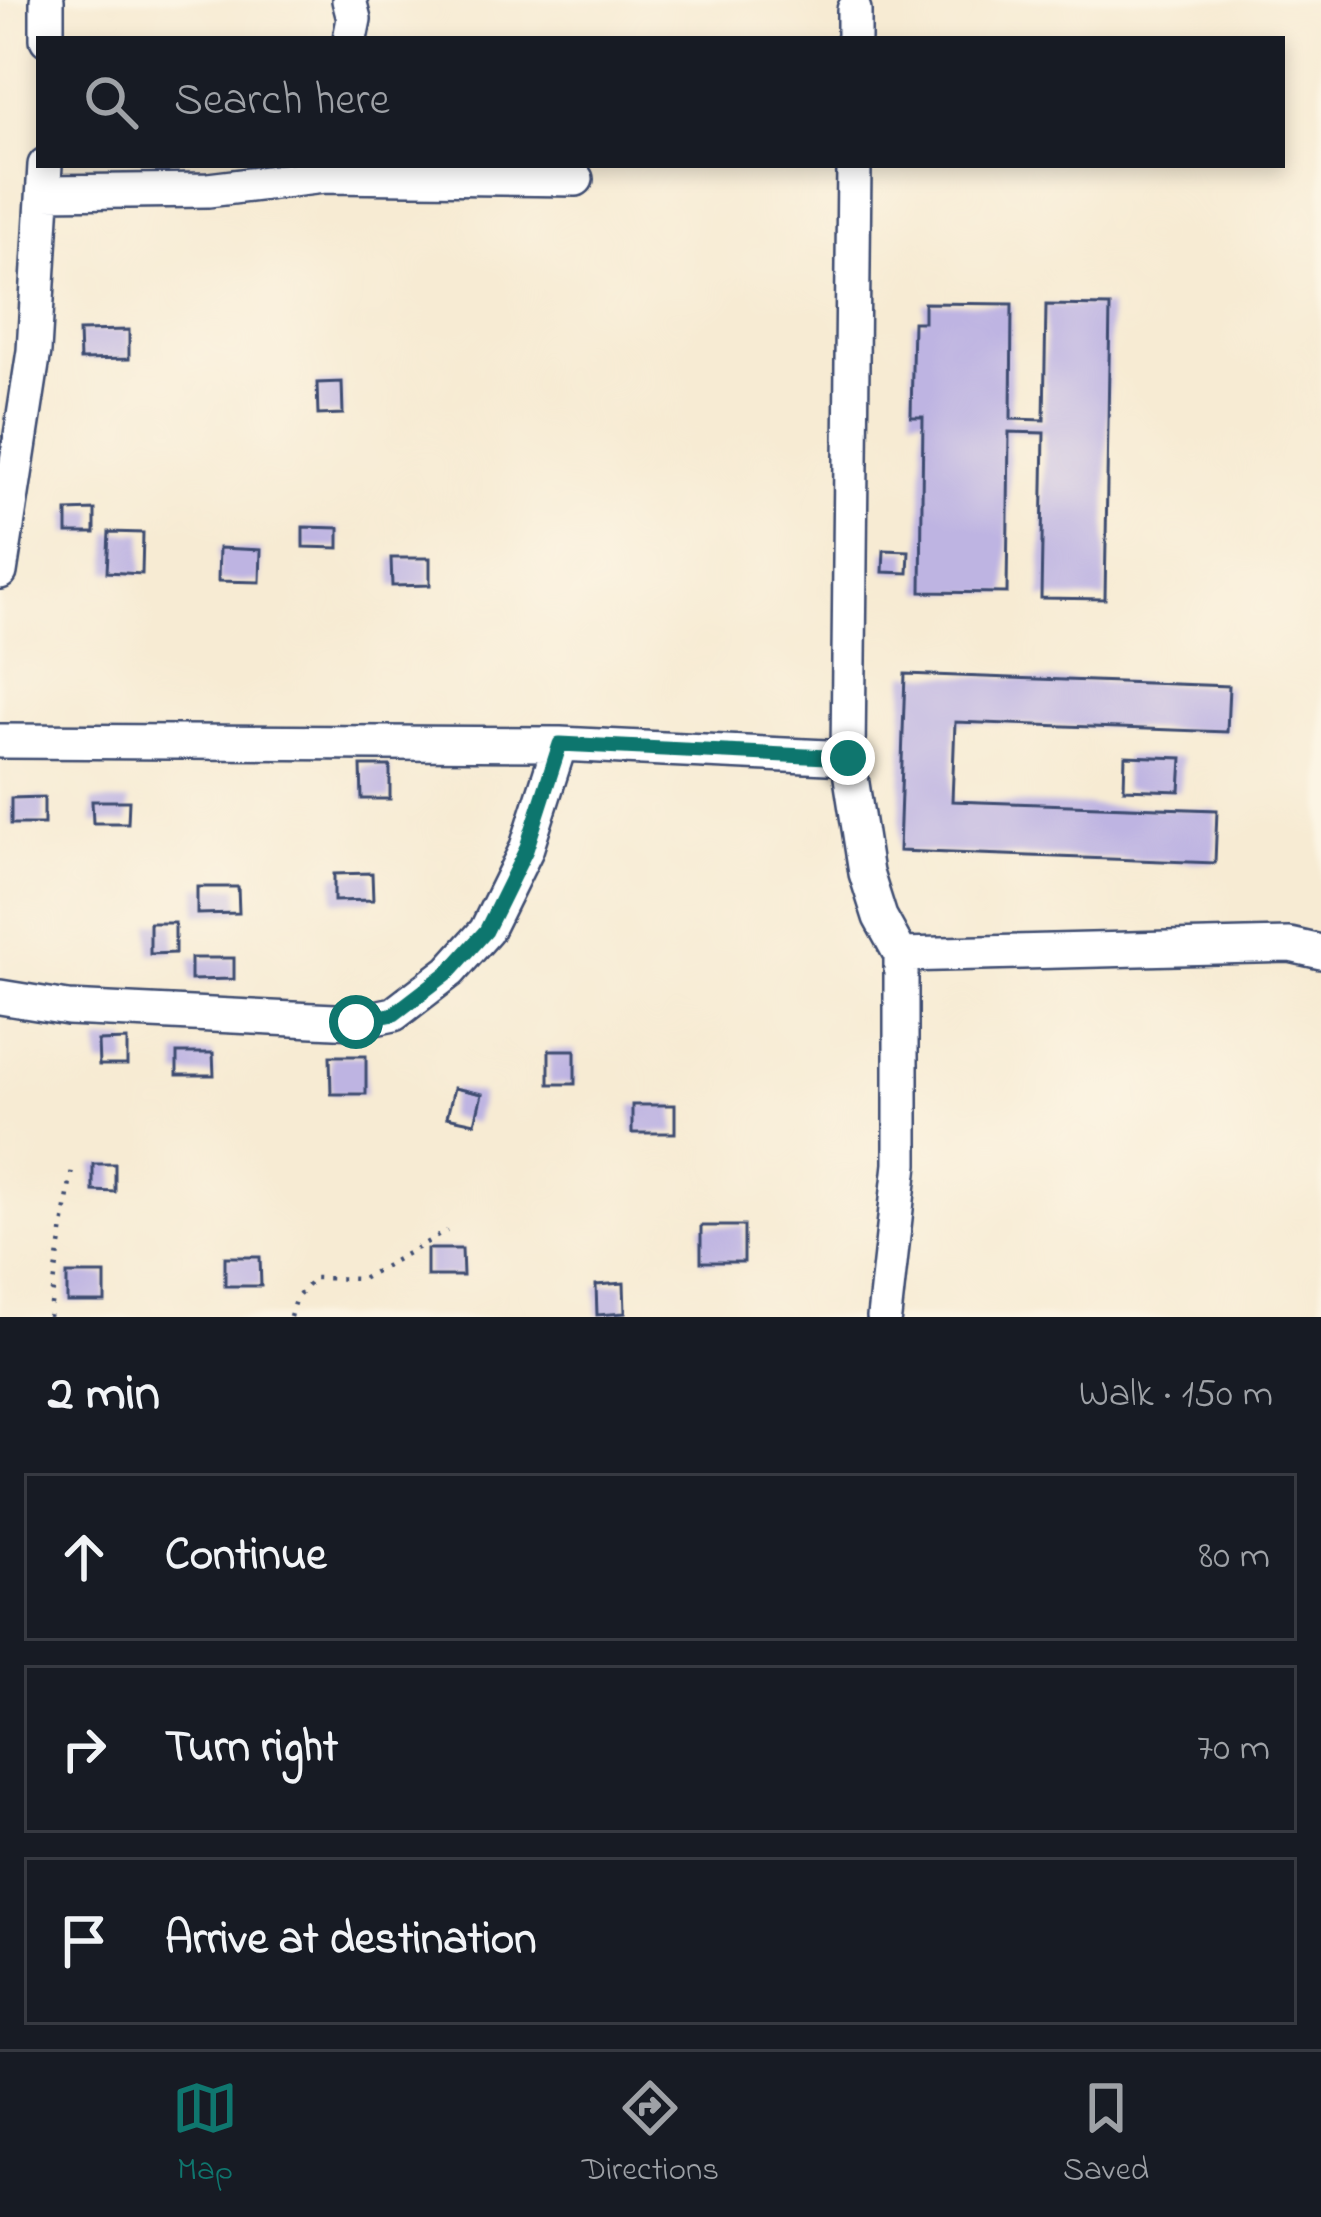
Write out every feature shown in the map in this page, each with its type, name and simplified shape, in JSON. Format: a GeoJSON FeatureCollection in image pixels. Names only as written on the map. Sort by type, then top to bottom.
{"type":"FeatureCollection","features":[{"type":"Feature","properties":{"kind":"street"},"geometry":{"type":"LineString","coordinates":[[47,0],[47,36]]}},
{"type":"Feature","properties":{"kind":"street"},"geometry":{"type":"LineString","coordinates":[[349,0],[354,19],[351,36]]}},
{"type":"Feature","properties":{"kind":"street"},"geometry":{"type":"LineString","coordinates":[[854,168],[848,758],[866,873],[880,916],[901,955],[901,1164],[884,1317]]}},
{"type":"Feature","properties":{"kind":"street"},"geometry":{"type":"LineString","coordinates":[[0,572],[34,351],[45,179],[208,190],[325,171],[576,179]]}},
{"type":"Feature","properties":{"kind":"street"},"geometry":{"type":"LineString","coordinates":[[0,741],[560,744],[848,758]]}},
{"type":"Feature","properties":{"kind":"street"},"geometry":{"type":"LineString","coordinates":[[0,998],[68,1008],[356,1022],[394,1014],[450,971],[486,931],[526,850],[560,744]]}},
{"type":"Feature","properties":{"kind":"street"},"geometry":{"type":"LineString","coordinates":[[901,955],[1290,945],[1321,952]]}},
{"type":"Feature","properties":{"kind":"path"},"geometry":{"type":"LineString","coordinates":[[49,1317],[72,1169]]}},
{"type":"Feature","properties":{"kind":"path"},"geometry":{"type":"LineString","coordinates":[[290,1317],[295,1300],[314,1278],[362,1279],[448,1231]]}},
{"type":"Feature","properties":{"kind":"building"},"geometry":{"type":"Polygon","coordinates":[[[924,303],[1012,304],[1011,419],[1044,420],[1046,305],[1110,306],[1105,599],[1041,598],[1044,433],[1009,432],[1007,593],[921,592],[923,417],[911,417],[913,322],[924,322],[924,303]]]}},
{"type":"Feature","properties":{"kind":"building"},"geometry":{"type":"Polygon","coordinates":[[[129,330],[129,359],[80,360],[79,331],[129,330]]]}},
{"type":"Feature","properties":{"kind":"building"},"geometry":{"type":"Polygon","coordinates":[[[342,382],[343,414],[318,415],[317,383],[342,382]]]}},
{"type":"Feature","properties":{"kind":"building"},"geometry":{"type":"Polygon","coordinates":[[[95,510],[95,533],[67,533],[67,511],[95,510]]]}},
{"type":"Feature","properties":{"kind":"building"},"geometry":{"type":"Polygon","coordinates":[[[303,527],[339,528],[339,548],[303,547],[303,527]]]}},
{"type":"Feature","properties":{"kind":"building"},"geometry":{"type":"Polygon","coordinates":[[[109,532],[143,533],[142,574],[107,572],[109,532]]]}},
{"type":"Feature","properties":{"kind":"building"},"geometry":{"type":"Polygon","coordinates":[[[219,548],[261,550],[260,582],[218,581],[219,548]]]}},
{"type":"Feature","properties":{"kind":"building"},"geometry":{"type":"Polygon","coordinates":[[[884,550],[909,551],[908,573],[883,572],[884,550]]]}},
{"type":"Feature","properties":{"kind":"building"},"geometry":{"type":"Polygon","coordinates":[[[391,558],[430,558],[430,585],[392,586],[391,558]]]}},
{"type":"Feature","properties":{"kind":"building"},"geometry":{"type":"Polygon","coordinates":[[[905,674],[1229,686],[1227,732],[955,722],[952,801],[1217,810],[1215,863],[899,851],[905,674]]]}},
{"type":"Feature","properties":{"kind":"building"},"geometry":{"type":"Polygon","coordinates":[[[1125,756],[1182,758],[1180,791],[1124,789],[1125,756]]]}},
{"type":"Feature","properties":{"kind":"building"},"geometry":{"type":"Polygon","coordinates":[[[361,766],[390,766],[390,799],[362,799],[361,766]]]}},
{"type":"Feature","properties":{"kind":"building"},"geometry":{"type":"Polygon","coordinates":[[[44,797],[44,824],[11,824],[11,798],[44,797]]]}},
{"type":"Feature","properties":{"kind":"building"},"geometry":{"type":"Polygon","coordinates":[[[92,801],[129,801],[128,823],[93,823],[92,801]]]}},
{"type":"Feature","properties":{"kind":"building"},"geometry":{"type":"Polygon","coordinates":[[[372,873],[373,900],[334,901],[334,874],[372,873]]]}},
{"type":"Feature","properties":{"kind":"building"},"geometry":{"type":"Polygon","coordinates":[[[197,887],[238,887],[239,913],[197,914],[197,887]]]}},
{"type":"Feature","properties":{"kind":"building"},"geometry":{"type":"Polygon","coordinates":[[[150,923],[175,923],[175,953],[150,954],[150,923]]]}},
{"type":"Feature","properties":{"kind":"building"},"geometry":{"type":"Polygon","coordinates":[[[191,958],[234,958],[234,979],[191,980],[191,958]]]}},
{"type":"Feature","properties":{"kind":"building"},"geometry":{"type":"Polygon","coordinates":[[[127,1040],[127,1065],[99,1065],[98,1041],[127,1040]]]}},
{"type":"Feature","properties":{"kind":"building"},"geometry":{"type":"Polygon","coordinates":[[[549,1050],[575,1050],[575,1084],[549,1084],[549,1050]]]}},
{"type":"Feature","properties":{"kind":"building"},"geometry":{"type":"Polygon","coordinates":[[[177,1053],[213,1053],[214,1075],[177,1075],[177,1053]]]}},
{"type":"Feature","properties":{"kind":"building"},"geometry":{"type":"Polygon","coordinates":[[[330,1056],[366,1056],[366,1094],[331,1094],[330,1056]]]}},
{"type":"Feature","properties":{"kind":"building"},"geometry":{"type":"Polygon","coordinates":[[[454,1088],[482,1094],[475,1123],[447,1117],[454,1088]]]}},
{"type":"Feature","properties":{"kind":"building"},"geometry":{"type":"Polygon","coordinates":[[[632,1105],[675,1105],[675,1133],[632,1133],[632,1105]]]}},
{"type":"Feature","properties":{"kind":"building"},"geometry":{"type":"Polygon","coordinates":[[[93,1164],[115,1164],[115,1192],[93,1191],[93,1164]]]}},
{"type":"Feature","properties":{"kind":"building"},"geometry":{"type":"Polygon","coordinates":[[[701,1226],[744,1226],[744,1262],[701,1262],[701,1226]]]}},
{"type":"Feature","properties":{"kind":"building"},"geometry":{"type":"Polygon","coordinates":[[[427,1249],[462,1249],[463,1276],[427,1276],[427,1249]]]}},
{"type":"Feature","properties":{"kind":"building"},"geometry":{"type":"Polygon","coordinates":[[[225,1257],[260,1257],[261,1286],[225,1286],[225,1257]]]}},
{"type":"Feature","properties":{"kind":"building"},"geometry":{"type":"Polygon","coordinates":[[[67,1274],[105,1274],[105,1302],[67,1302],[67,1274]]]}},
{"type":"Feature","properties":{"kind":"building"},"geometry":{"type":"Polygon","coordinates":[[[624,1283],[625,1313],[597,1315],[596,1285],[624,1283]]]}},
{"type":"Feature","properties":{"kind":"route"},"geometry":{"type":"LineString","coordinates":[[356,1022],[394,1014],[450,971],[486,931],[526,850],[560,744],[848,758]]}}]}
